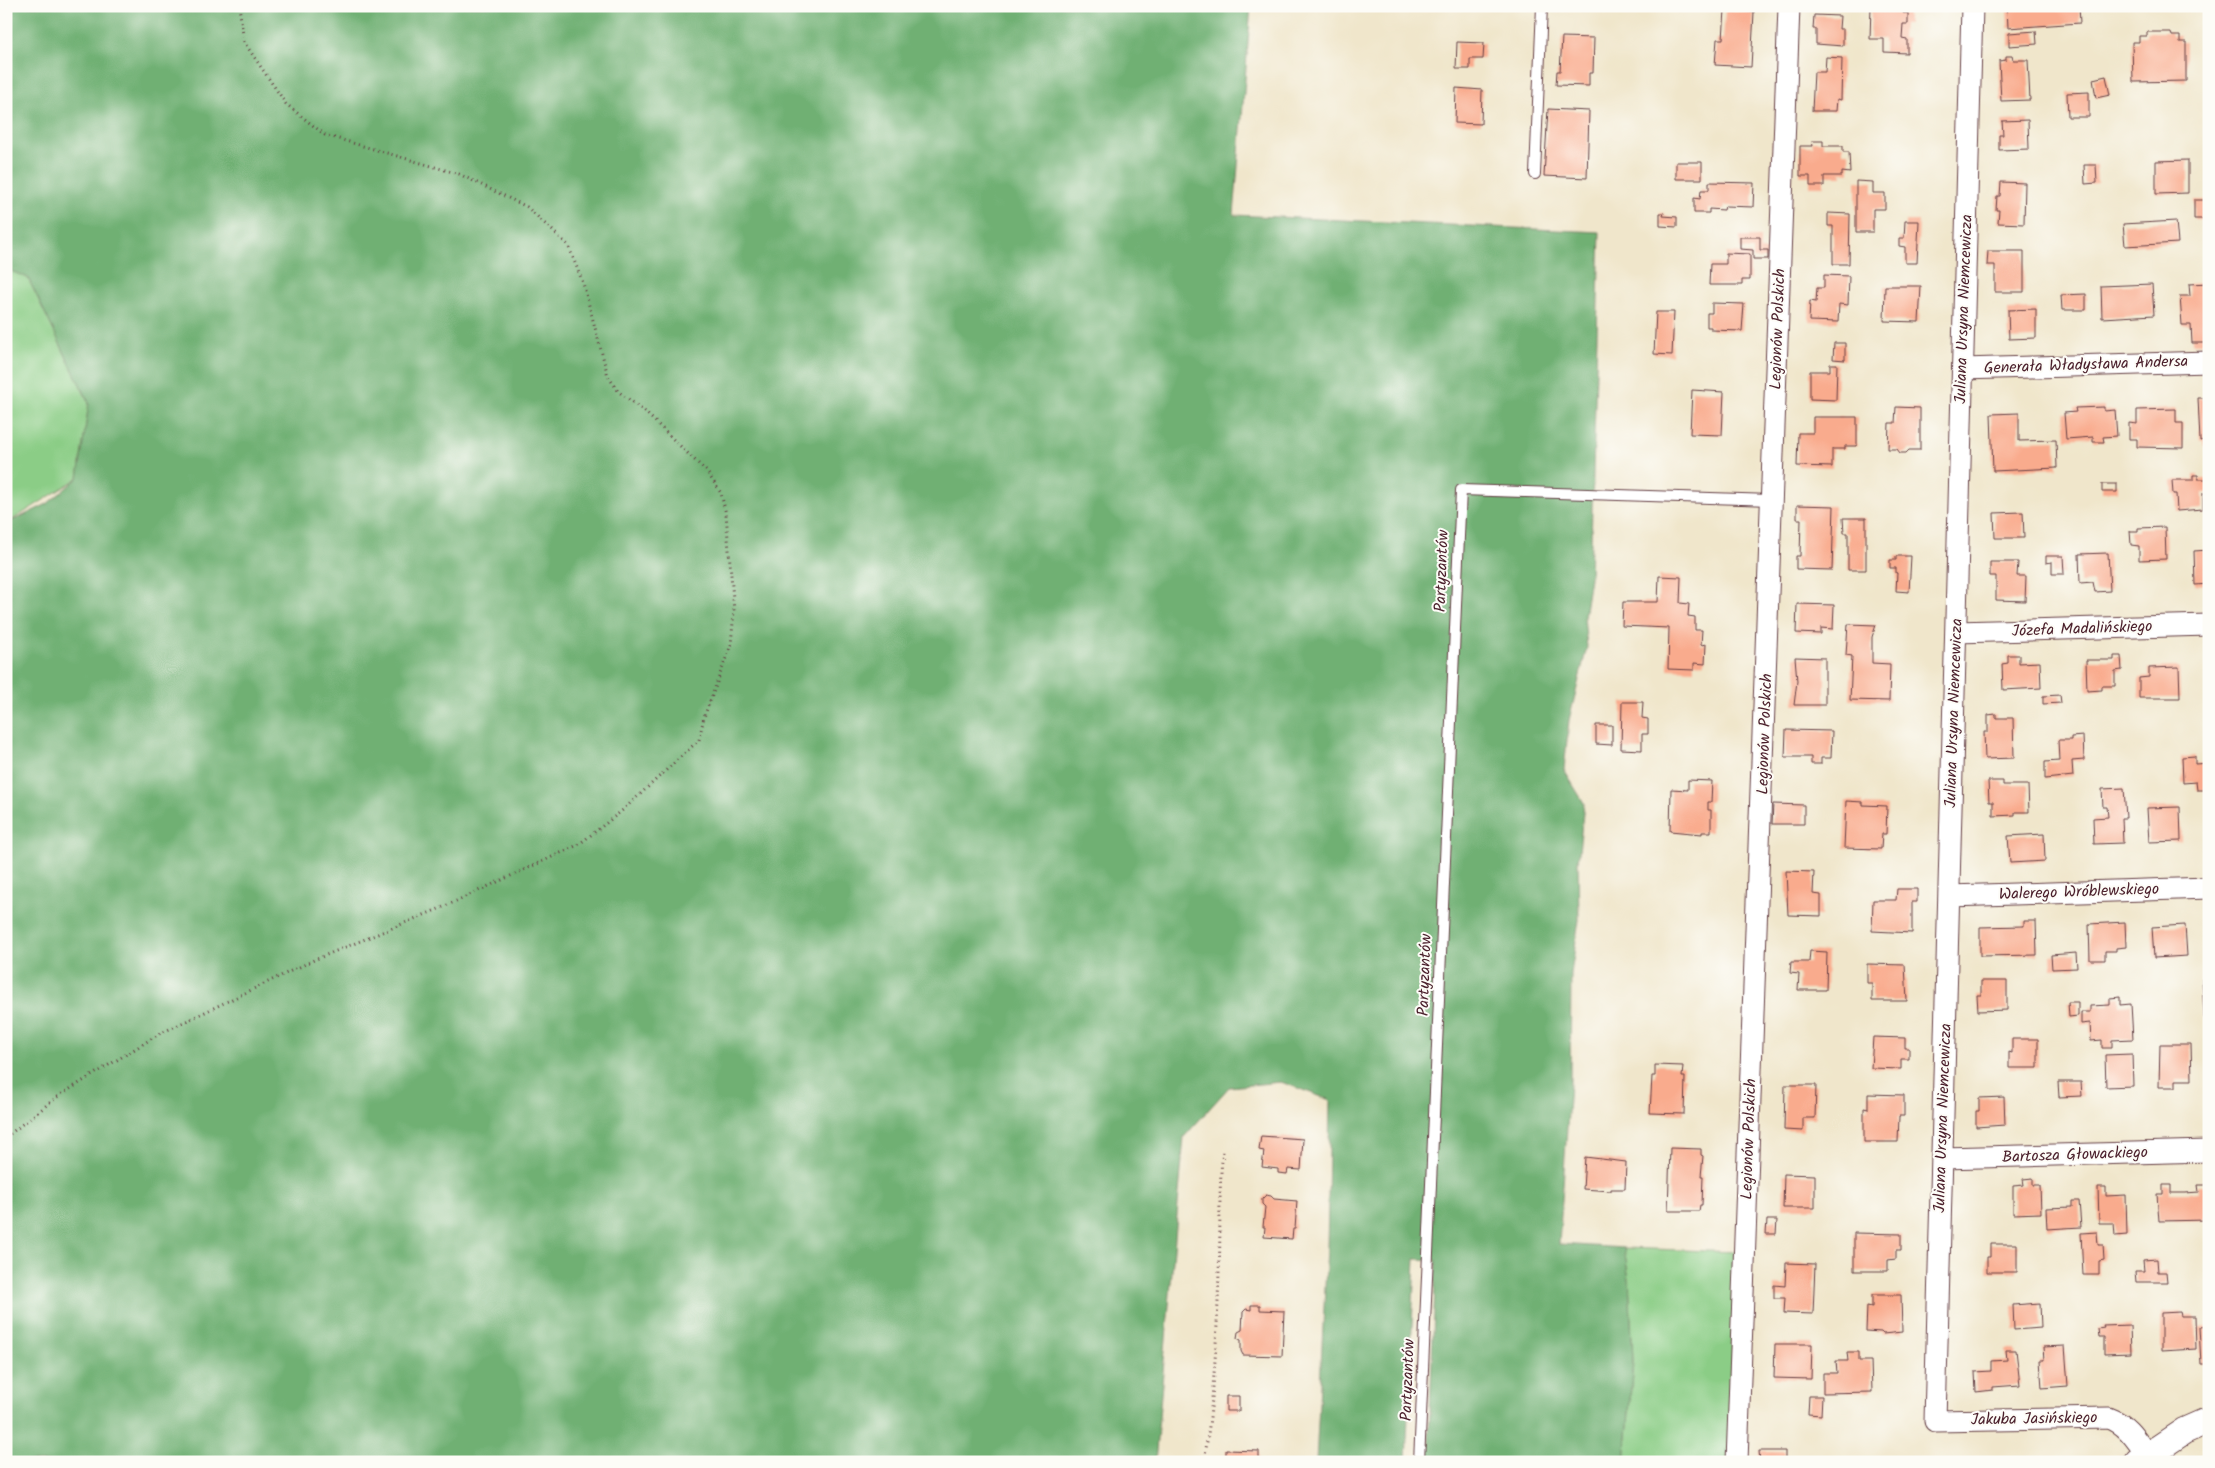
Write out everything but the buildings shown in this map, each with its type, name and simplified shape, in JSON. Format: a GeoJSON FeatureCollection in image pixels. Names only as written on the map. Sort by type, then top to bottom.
{"type":"FeatureCollection","features":[{"type":"Feature","properties":{"kind":"street","name":"Legionów Polskich"},"geometry":{"type":"LineString","coordinates":[[1737,1462],[1789,6]]}},
{"type":"Feature","properties":{"kind":"street","name":"Juliana Ursyna Niemcewicza"},"geometry":{"type":"LineString","coordinates":[[1935,1421],[1972,6]]}},
{"type":"Feature","properties":{"kind":"street","name":"Generała Władysława Andersa"},"geometry":{"type":"LineString","coordinates":[[1963,369],[2209,362]]}},
{"type":"Feature","properties":{"kind":"street","name":"Józefa Madalińskiego"},"geometry":{"type":"LineString","coordinates":[[1956,632],[2209,625]]}},
{"type":"Feature","properties":{"kind":"street","name":"Walerego Wróblewskiego"},"geometry":{"type":"LineString","coordinates":[[1949,896],[2209,888]]}},
{"type":"Feature","properties":{"kind":"street","name":"Bartosza Głowackiego"},"geometry":{"type":"LineString","coordinates":[[1942,1158],[2209,1151]]}},
{"type":"Feature","properties":{"kind":"street","name":"Jakuba Jasińskiego"},"geometry":{"type":"LineString","coordinates":[[1935,1421],[2109,1418],[2120,1422],[2129,1430],[2143,1459],[2184,1431],[2209,1420]]}},
{"type":"Feature","properties":{"kind":"lane"},"geometry":{"type":"LineString","coordinates":[[1534,174],[1542,6]]}},
{"type":"Feature","properties":{"kind":"lane","name":"Partyzantów"},"geometry":{"type":"LineString","coordinates":[[1419,1462],[1461,490],[1772,500]]}},
{"type":"Feature","properties":{"kind":"path"},"geometry":{"type":"LineString","coordinates":[[6,1137],[57,1097],[159,1034],[314,960],[441,908],[578,846],[623,810],[700,740],[704,717],[731,645],[734,611],[726,514],[721,493],[707,472],[644,411],[619,392],[608,376],[583,283],[568,245],[527,207],[459,174],[325,135],[286,104],[244,42],[239,6]]}},
{"type":"Feature","properties":{"kind":"path"},"geometry":{"type":"LineString","coordinates":[[1204,1462],[1210,1425],[1219,1282],[1220,1172],[1223,1151]]}},
{"type":"Feature","properties":{"kind":"green space"},"geometry":{"type":"Polygon","coordinates":[[[6,6],[1251,6],[1234,215],[1600,232],[1590,578],[1584,617],[1587,647],[1569,720],[1564,770],[1584,803],[1578,862],[1579,920],[1571,974],[1570,1084],[1559,1244],[1624,1248],[1629,1280],[1633,1361],[1625,1462],[1428,1462],[1436,1260],[1415,1259],[1406,1462],[1316,1462],[1327,1248],[1330,1100],[1281,1082],[1229,1087],[1184,1137],[1155,1462],[6,1462],[6,524],[47,504],[78,478],[89,403],[28,278],[6,269],[6,6]]]}},
{"type":"Feature","properties":{"kind":"green space"},"geometry":{"type":"Polygon","coordinates":[[[6,269],[28,278],[89,403],[78,478],[6,524],[6,269]]]}},
{"type":"Feature","properties":{"kind":"green space"},"geometry":{"type":"Polygon","coordinates":[[[1624,1248],[1738,1252],[1730,1462],[1625,1462],[1633,1361],[1629,1280],[1624,1248]]]}}]}
